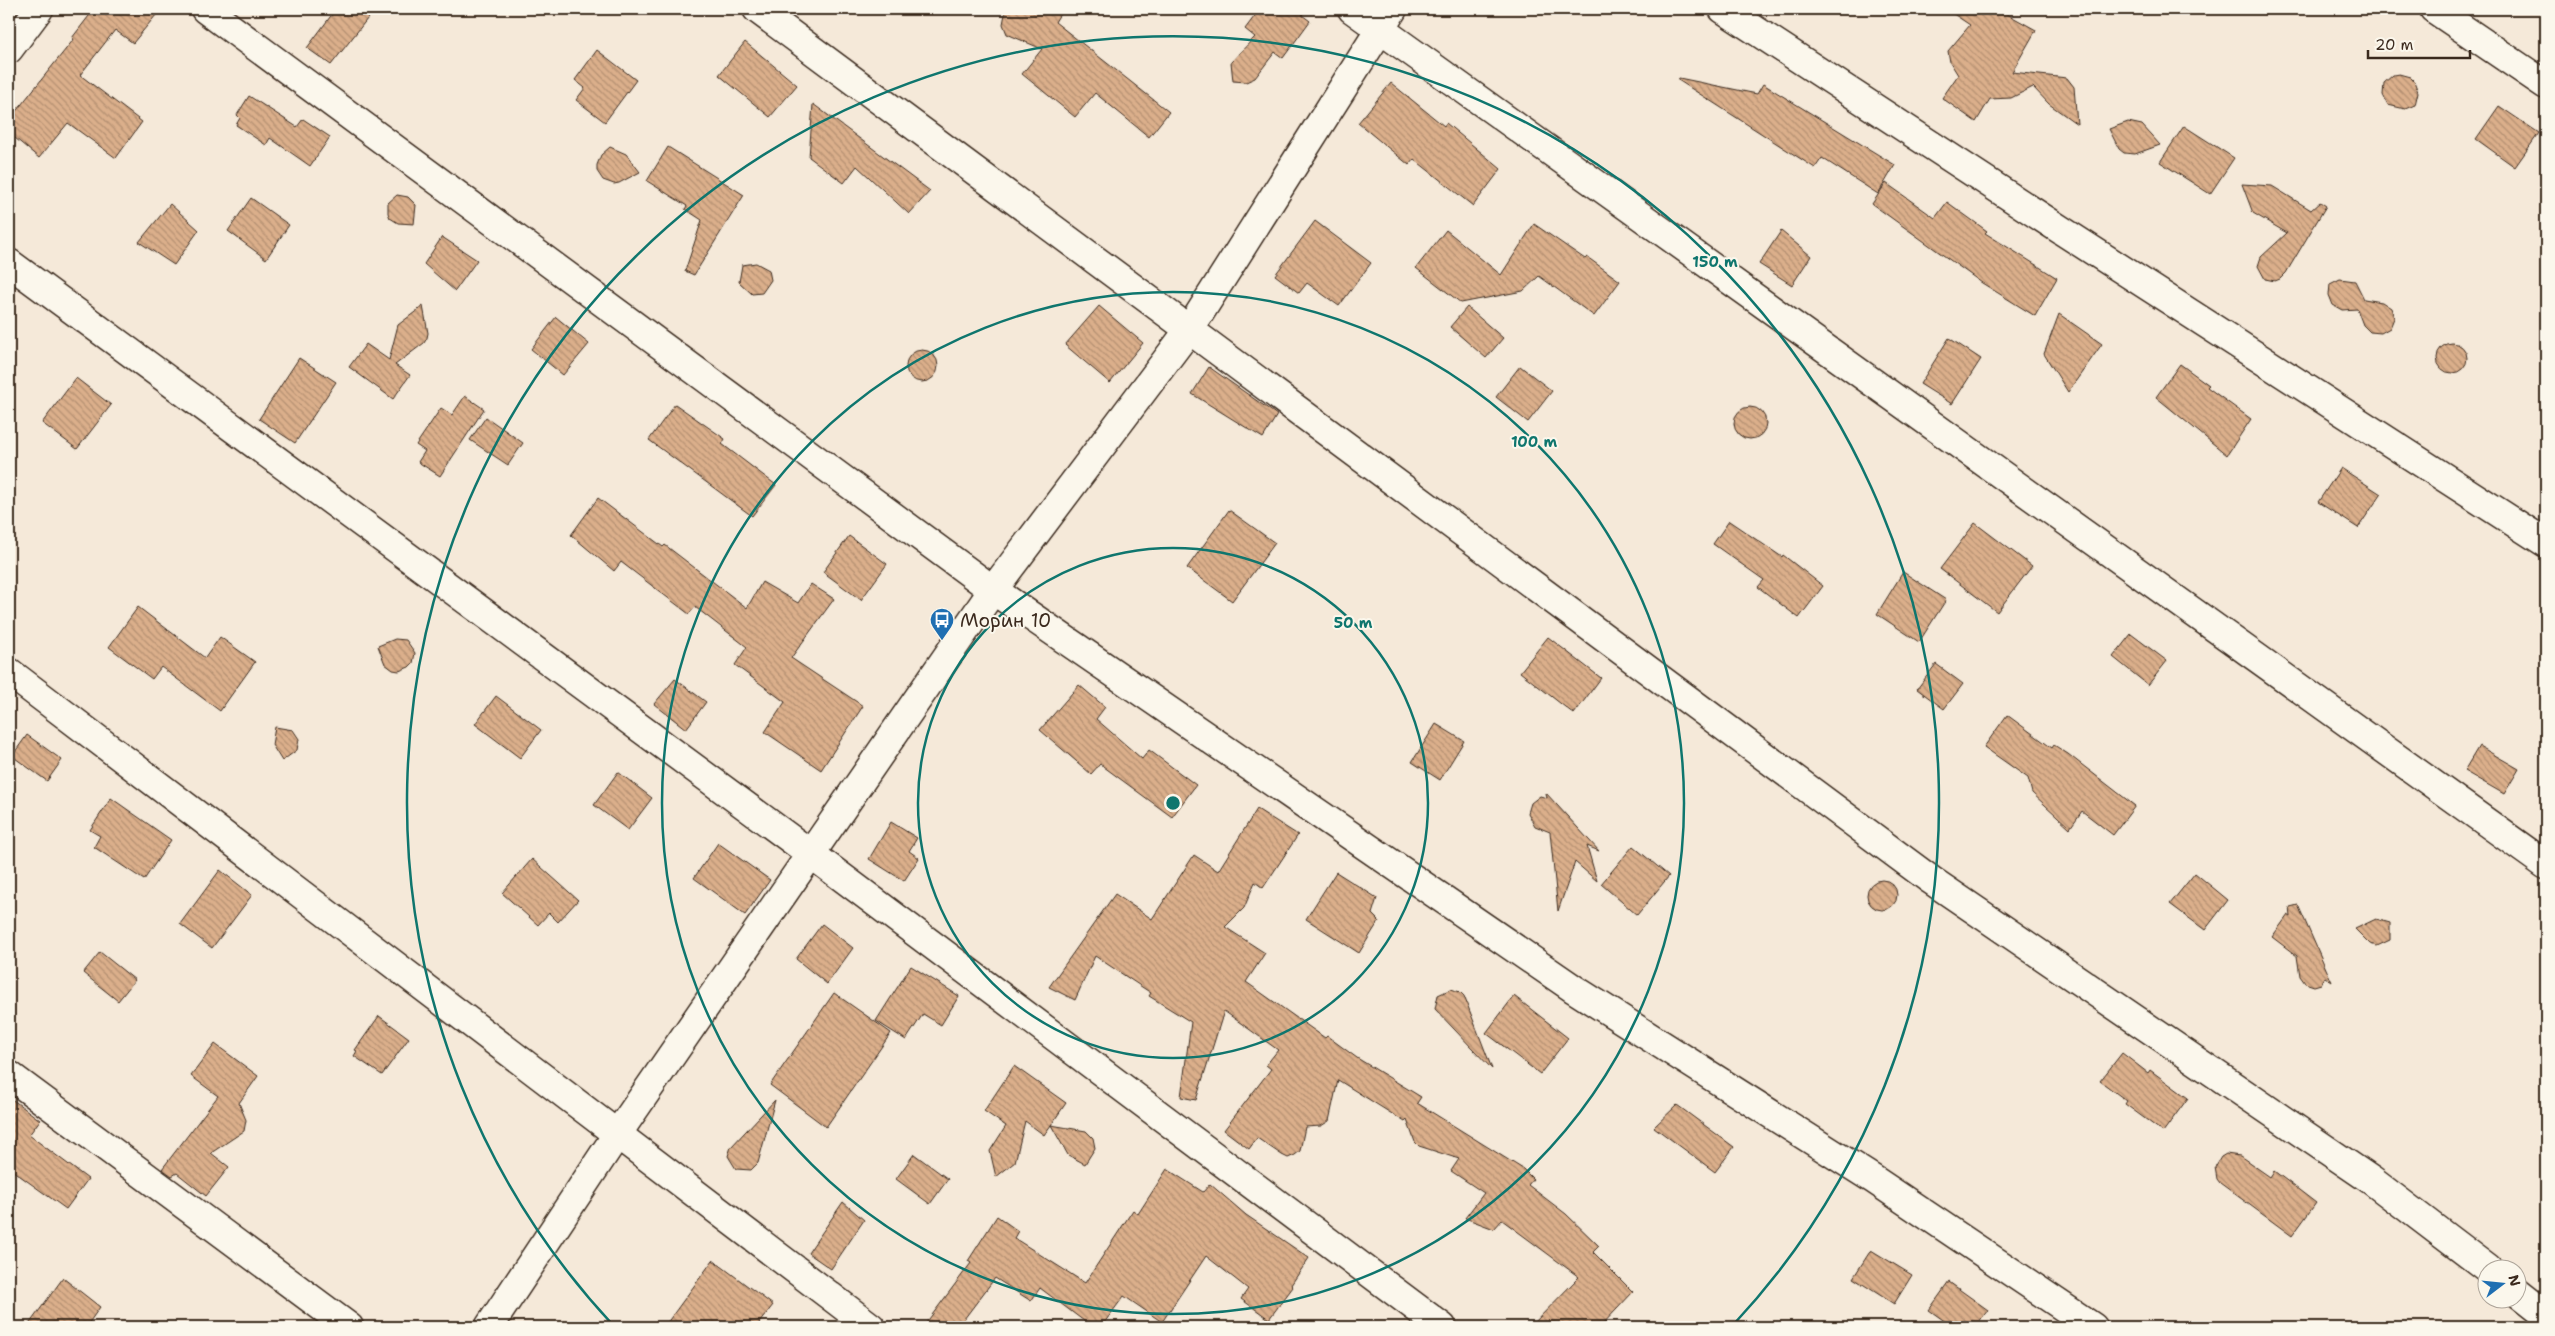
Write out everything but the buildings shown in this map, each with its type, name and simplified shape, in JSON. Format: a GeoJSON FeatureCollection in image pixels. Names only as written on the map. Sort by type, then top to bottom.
{"type":"FeatureCollection","features":[{"type":"Feature","properties":{"kind":"street"},"geometry":{"type":"LineString","coordinates":[[9,50],[39,9]]}},
{"type":"Feature","properties":{"kind":"street"},"geometry":{"type":"LineString","coordinates":[[205,9],[993,590],[1574,989],[1874,1179],[2093,1327]]}},
{"type":"Feature","properties":{"kind":"street"},"geometry":{"type":"LineString","coordinates":[[756,9],[1931,880],[2371,1180],[2478,1262]]}},
{"type":"Feature","properties":{"kind":"street"},"geometry":{"type":"LineString","coordinates":[[1352,9],[1386,19],[2546,865]]}},
{"type":"Feature","properties":{"kind":"street"},"geometry":{"type":"LineString","coordinates":[[1723,9],[2060,230],[2546,543]]}},
{"type":"Feature","properties":{"kind":"street"},"geometry":{"type":"LineString","coordinates":[[2434,9],[2546,85]]}},
{"type":"Feature","properties":{"kind":"street"},"geometry":{"type":"LineString","coordinates":[[489,1327],[618,1133],[993,590],[1189,330],[1386,19]]}},
{"type":"Feature","properties":{"kind":"street"},"geometry":{"type":"LineString","coordinates":[[9,264],[811,854],[1442,1327]]}},
{"type":"Feature","properties":{"kind":"street"},"geometry":{"type":"LineString","coordinates":[[9,672],[871,1327]]}},
{"type":"Feature","properties":{"kind":"street"},"geometry":{"type":"LineString","coordinates":[[9,1075],[348,1327]]}},
{"type":"Feature","properties":{"kind":"street"},"geometry":{"type":"LineString","coordinates":[[2528,1300],[2546,1315]]}},
{"type":"Feature","properties":{"kind":"place","name":"Морин 10"},"geometry":{"type":"Point","coordinates":[942,641]}}]}
